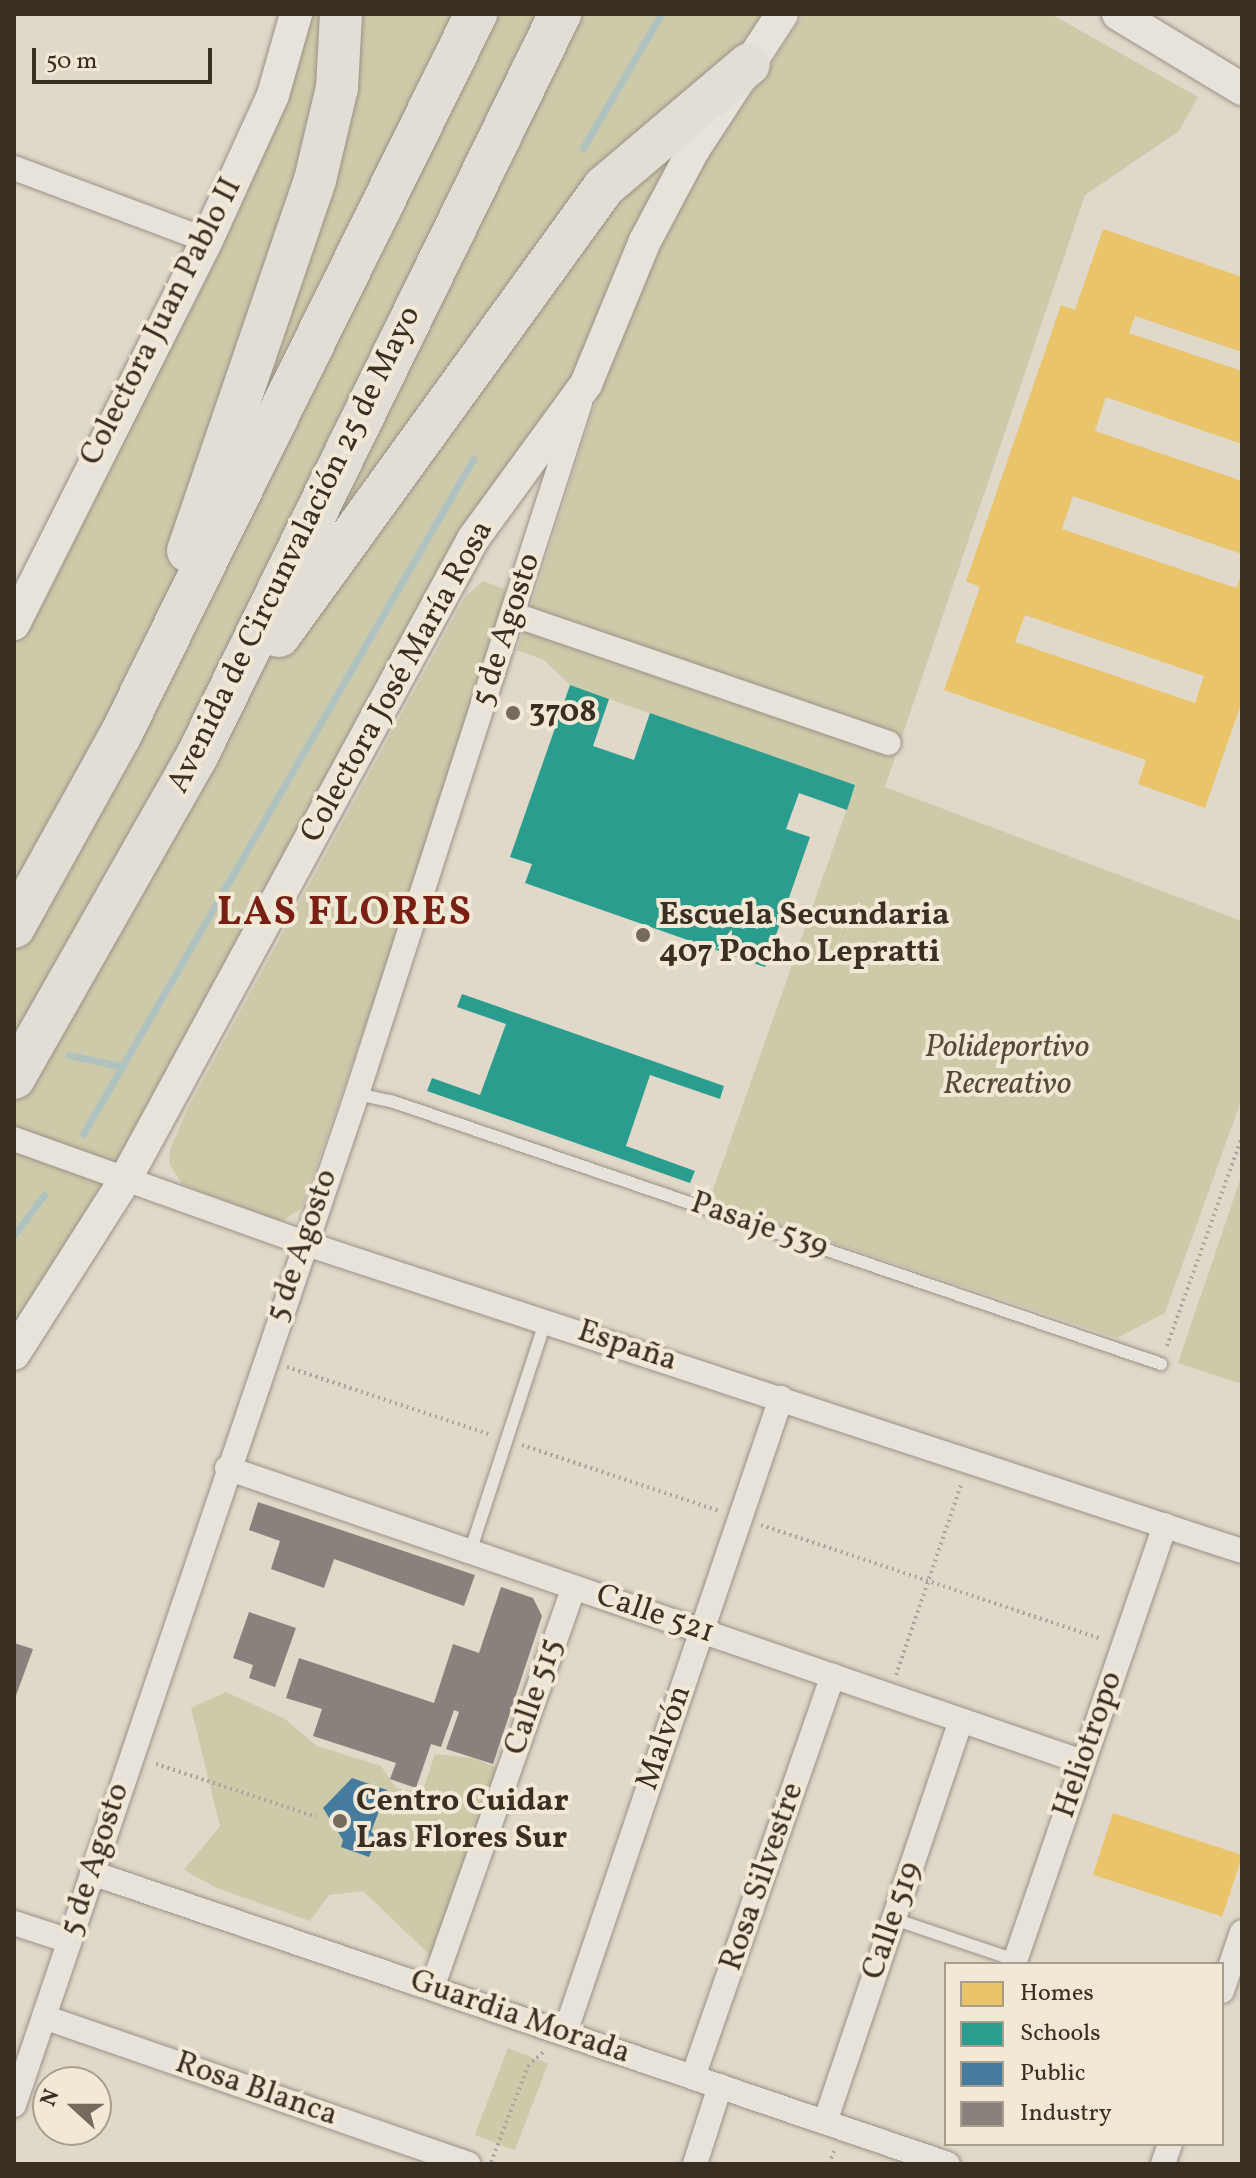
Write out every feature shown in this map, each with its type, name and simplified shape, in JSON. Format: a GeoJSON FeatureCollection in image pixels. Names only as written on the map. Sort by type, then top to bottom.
{"type":"FeatureCollection","features":[{"type":"Feature","properties":{"kind":"highway"},"geometry":{"type":"LineString","coordinates":[[120,736],[315,180],[337,88],[341,14]]}},
{"type":"Feature","properties":{"kind":"highway"},"geometry":{"type":"LineString","coordinates":[[14,927],[120,736],[476,14]]}},
{"type":"Feature","properties":{"kind":"highway","name":"Avenida de Circunvalación 25 de Mayo"},"geometry":{"type":"LineString","coordinates":[[14,1078],[197,756],[560,14]]}},
{"type":"Feature","properties":{"kind":"highway"},"geometry":{"type":"LineString","coordinates":[[197,756],[353,527],[604,187],[749,64]]}},
{"type":"Feature","properties":{"kind":"main road","name":"Colectora Juan Pablo II"},"geometry":{"type":"LineString","coordinates":[[14,624],[207,240],[273,95],[296,14]]}},
{"type":"Feature","properties":{"kind":"main road","name":"Colectora José María Rosa"},"geometry":{"type":"LineString","coordinates":[[14,1354],[125,1180],[473,539],[586,384],[645,241],[694,149],[782,14]]}},
{"type":"Feature","properties":{"kind":"main road"},"geometry":{"type":"LineString","coordinates":[[1118,14],[1242,89]]}},
{"type":"Feature","properties":{"kind":"street"},"geometry":{"type":"LineString","coordinates":[[14,168],[207,240]]}},
{"type":"Feature","properties":{"kind":"street","name":"5 de Agosto"},"geometry":{"type":"LineString","coordinates":[[14,2105],[263,1359],[357,1094],[586,384]]}},
{"type":"Feature","properties":{"kind":"street"},"geometry":{"type":"LineString","coordinates":[[512,614],[889,743]]}},
{"type":"Feature","properties":{"kind":"street","name":"España"},"geometry":{"type":"LineString","coordinates":[[14,1139],[304,1243],[1242,1551]]}},
{"type":"Feature","properties":{"kind":"street","name":"Malvón"},"geometry":{"type":"LineString","coordinates":[[565,2033],[781,1398]]}},
{"type":"Feature","properties":{"kind":"street","name":"Calle 521"},"geometry":{"type":"LineString","coordinates":[[227,1468],[1083,1762]]}},
{"type":"Feature","properties":{"kind":"street","name":"Heliotropo"},"geometry":{"type":"LineString","coordinates":[[1015,1962],[1165,1525]]}},
{"type":"Feature","properties":{"kind":"street","name":"Calle 515"},"geometry":{"type":"LineString","coordinates":[[432,1988],[574,1587]]}},
{"type":"Feature","properties":{"kind":"street","name":"Rosa Silvestre"},"geometry":{"type":"LineString","coordinates":[[693,2077],[833,1676]]}},
{"type":"Feature","properties":{"kind":"street","name":"Calle 519"},"geometry":{"type":"LineString","coordinates":[[825,2122],[961,1720]]}},
{"type":"Feature","properties":{"kind":"street","name":"Guardia Morada"},"geometry":{"type":"LineString","coordinates":[[92,1873],[947,2164]]}},
{"type":"Feature","properties":{"kind":"street"},"geometry":{"type":"LineString","coordinates":[[14,1923],[69,1941]]}},
{"type":"Feature","properties":{"kind":"street"},"geometry":{"type":"LineString","coordinates":[[1224,1985],[1242,1932]]}},
{"type":"Feature","properties":{"kind":"street","name":"Rosa Blanca"},"geometry":{"type":"LineString","coordinates":[[44,2017],[468,2164]]}},
{"type":"Feature","properties":{"kind":"street"},"geometry":{"type":"LineString","coordinates":[[695,2164],[720,2086]]}},
{"type":"Feature","properties":{"kind":"lane","name":"Pasaje 539"},"geometry":{"type":"LineString","coordinates":[[357,1094],[391,1101],[1161,1364]]}},
{"type":"Feature","properties":{"kind":"lane"},"geometry":{"type":"LineString","coordinates":[[470,1552],[546,1320]]}},
{"type":"Feature","properties":{"kind":"lane"},"geometry":{"type":"LineString","coordinates":[[894,1919],[1015,1962]]}},
{"type":"Feature","properties":{"kind":"path"},"geometry":{"type":"LineString","coordinates":[[1161,1364],[1242,1137]]}},
{"type":"Feature","properties":{"kind":"path"},"geometry":{"type":"LineString","coordinates":[[263,1359],[1123,1646]]}},
{"type":"Feature","properties":{"kind":"path"},"geometry":{"type":"LineString","coordinates":[[889,1696],[969,1460]]}},
{"type":"Feature","properties":{"kind":"path"},"geometry":{"type":"LineString","coordinates":[[168,1768],[317,1817]]}},
{"type":"Feature","properties":{"kind":"path"},"geometry":{"type":"LineString","coordinates":[[490,2164],[528,2066],[565,2033]]}},
{"type":"Feature","properties":{"kind":"green space"},"geometry":{"type":"Polygon","coordinates":[[[296,14],[782,14],[612,318],[473,539],[14,1354],[14,624],[296,14]]]}},
{"type":"Feature","properties":{"kind":"green space","name":"Polideportivo Recreativo"},"geometry":{"type":"Polygon","coordinates":[[[804,14],[1051,14],[1198,97],[1179,131],[1085,195],[885,787],[1242,921],[1242,1098],[1165,1313],[1117,1338],[709,1201],[855,786],[570,685],[544,660],[517,650],[610,357],[673,211],[804,14]]]}},
{"type":"Feature","properties":{"kind":"green space"},"geometry":{"type":"Polygon","coordinates":[[[483,581],[504,589],[507,599],[481,692],[302,1208],[283,1220],[274,1219],[182,1184],[169,1163],[170,1149],[188,1108],[465,597],[483,581]]]}},
{"type":"Feature","properties":{"kind":"green space"},"geometry":{"type":"Polygon","coordinates":[[[1242,1174],[1242,1384],[1178,1363],[1242,1174]]]}},
{"type":"Feature","properties":{"kind":"green space"},"geometry":{"type":"Polygon","coordinates":[[[226,1692],[285,1719],[317,1746],[381,1766],[396,1788],[422,1792],[435,1754],[473,1758],[498,1768],[432,1957],[363,1891],[329,1895],[310,1921],[217,1888],[184,1870],[220,1826],[191,1708],[226,1692]]]}},
{"type":"Feature","properties":{"kind":"green space"},"geometry":{"type":"Polygon","coordinates":[[[508,2048],[548,2063],[515,2150],[475,2135],[508,2048]]]}},
{"type":"Feature","properties":{"kind":"building: Homes"},"geometry":{"type":"Polygon","coordinates":[[[1103,229],[1242,277],[1242,352],[1135,316],[1129,333],[1242,371],[1242,444],[1106,397],[1095,431],[1242,481],[1242,554],[1073,496],[1062,529],[1236,588],[1242,572],[1242,701],[1205,808],[1138,784],[1146,760],[944,690],[980,587],[966,581],[1061,305],[1075,310],[1103,229]],[[1025,615],[1015,642],[1195,703],[1204,676],[1025,615]]]}},
{"type":"Feature","properties":{"kind":"building: Homes"},"geometry":{"type":"Polygon","coordinates":[[[1113,1813],[1242,1855],[1222,1917],[1093,1875],[1113,1813]]]}},
{"type":"Feature","properties":{"kind":"building: Schools"},"geometry":{"type":"Polygon","coordinates":[[[570,685],[609,699],[593,746],[634,760],[650,713],[855,785],[847,810],[799,793],[786,829],[810,837],[765,967],[525,883],[532,864],[510,857],[570,685]]]}},
{"type":"Feature","properties":{"kind":"building: Schools"},"geometry":{"type":"Polygon","coordinates":[[[462,994],[724,1086],[720,1099],[650,1075],[626,1146],[695,1171],[690,1183],[427,1091],[432,1078],[480,1095],[506,1024],[457,1007],[462,994]]]}},
{"type":"Feature","properties":{"kind":"building: Public"},"geometry":{"type":"Polygon","coordinates":[[[352,1778],[387,1790],[371,1832],[378,1836],[369,1857],[341,1847],[343,1840],[323,1808],[352,1778]]]}},
{"type":"Feature","properties":{"kind":"building: Industry"},"geometry":{"type":"Polygon","coordinates":[[[258,1502],[475,1575],[464,1606],[334,1559],[324,1588],[271,1569],[280,1541],[249,1530],[258,1502]]]}},
{"type":"Feature","properties":{"kind":"building: Industry"},"geometry":{"type":"Polygon","coordinates":[[[501,1587],[533,1598],[542,1616],[493,1764],[446,1749],[459,1712],[454,1710],[441,1747],[431,1744],[416,1788],[390,1779],[396,1763],[313,1736],[322,1709],[286,1698],[299,1658],[434,1703],[453,1644],[479,1653],[501,1587]]]}},
{"type":"Feature","properties":{"kind":"building: Industry"},"geometry":{"type":"Polygon","coordinates":[[[249,1612],[296,1628],[275,1687],[249,1678],[253,1665],[233,1658],[249,1612]]]}},
{"type":"Feature","properties":{"kind":"building: Industry"},"geometry":{"type":"Polygon","coordinates":[[[14,1643],[33,1649],[14,1701],[14,1643]]]}},
{"type":"Feature","properties":{"kind":"waterway"},"geometry":{"type":"LineString","coordinates":[[583,148],[661,14]]}},
{"type":"Feature","properties":{"kind":"waterway"},"geometry":{"type":"LineString","coordinates":[[83,1134],[473,459]]}},
{"type":"Feature","properties":{"kind":"waterway"},"geometry":{"type":"LineString","coordinates":[[69,1055],[120,1066]]}},
{"type":"Feature","properties":{"kind":"waterway"},"geometry":{"type":"LineString","coordinates":[[14,1235],[44,1195]]}},
{"type":"Feature","properties":{"kind":"place","name":"3708"},"geometry":{"type":"Point","coordinates":[513,713]}},
{"type":"Feature","properties":{"kind":"place","name":"Escuela Secundaria 407 Pocho Lepratti"},"geometry":{"type":"Point","coordinates":[643,935]}},
{"type":"Feature","properties":{"kind":"place","name":"Centro Cuidar Las Flores Sur"},"geometry":{"type":"Point","coordinates":[340,1821]}},
{"type":"Feature","properties":{"kind":"district","name":"LAS FLORES"},"geometry":{"type":"Point","coordinates":[345,914]}}]}
